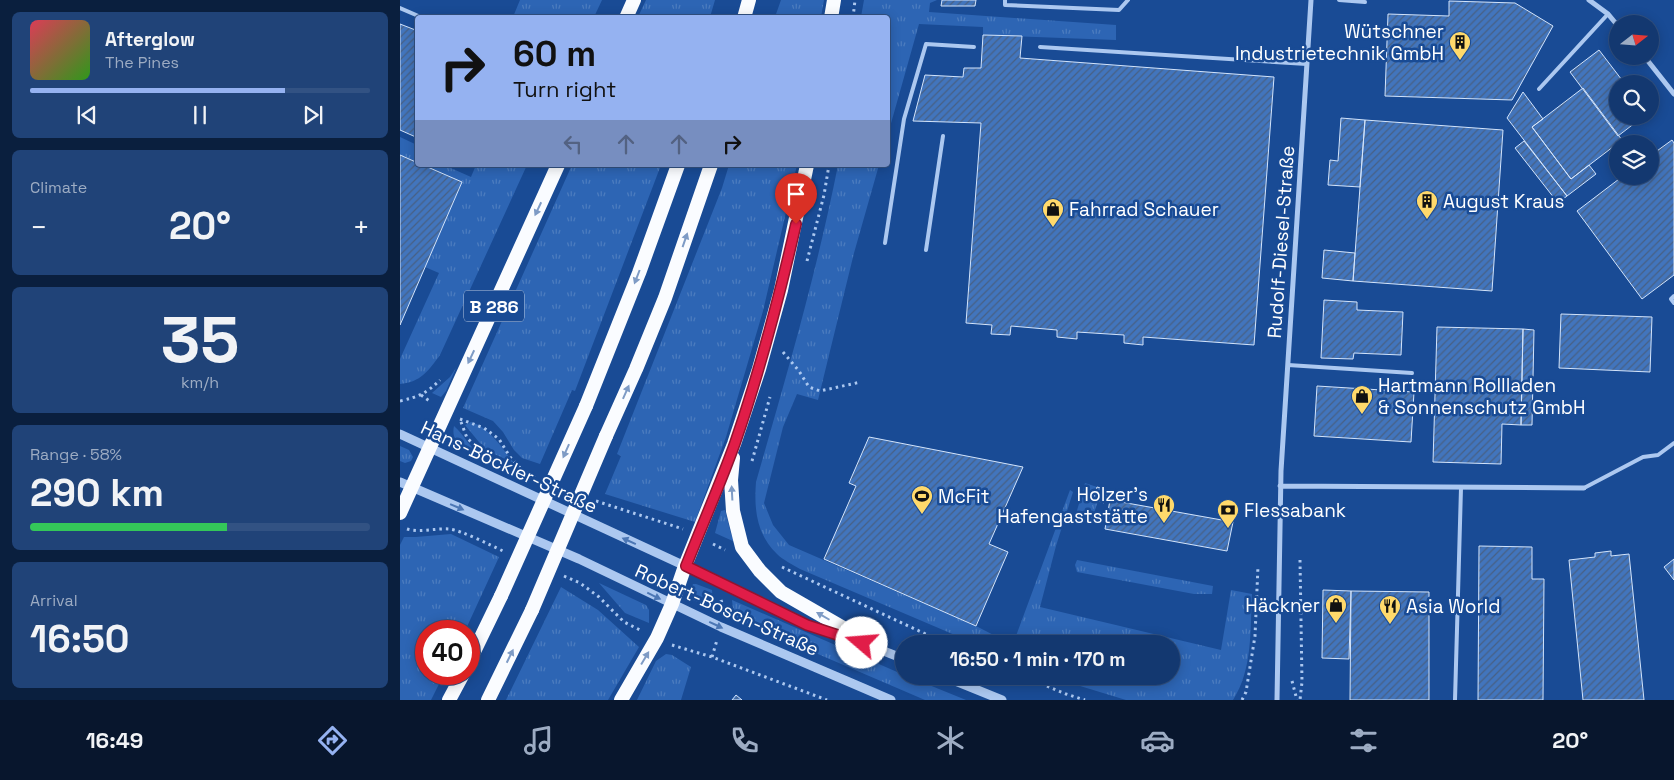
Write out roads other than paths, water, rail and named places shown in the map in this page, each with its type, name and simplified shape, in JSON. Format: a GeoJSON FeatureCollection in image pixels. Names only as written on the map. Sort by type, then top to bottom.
{"type":"FeatureCollection","features":[{"type":"Feature","properties":{"kind":"highway"},"geometry":{"type":"LineString","coordinates":[[627,15],[634,0]]}},
{"type":"Feature","properties":{"kind":"highway"},"geometry":{"type":"LineString","coordinates":[[745,15],[749,0]]}},
{"type":"Feature","properties":{"kind":"highway"},"geometry":{"type":"LineString","coordinates":[[832,15],[834,0]]}},
{"type":"Feature","properties":{"kind":"highway","name":"B 286"},"geometry":{"type":"LineString","coordinates":[[406,485],[431,447],[557,167]]}},
{"type":"Feature","properties":{"kind":"highway"},"geometry":{"type":"LineString","coordinates":[[480,639],[586,406],[639,273],[677,167]]}},
{"type":"Feature","properties":{"kind":"highway"},"geometry":{"type":"LineString","coordinates":[[488,700],[532,610],[636,369],[665,298],[710,167]]}},
{"type":"Feature","properties":{"kind":"highway"},"geometry":{"type":"LineString","coordinates":[[621,700],[657,638],[734,444],[759,369],[781,290],[807,167]]}},
{"type":"Feature","properties":{"kind":"highway"},"geometry":{"type":"LineString","coordinates":[[734,444],[731,480],[733,510],[742,546],[760,571],[781,592],[880,649]]}},
{"type":"Feature","properties":{"kind":"highway"},"geometry":{"type":"LineString","coordinates":[[400,513],[406,485]]}},
{"type":"Feature","properties":{"kind":"highway"},"geometry":{"type":"LineString","coordinates":[[449,700],[457,685]]}},
{"type":"Feature","properties":{"kind":"street","name":"Rudolf-Diesel-Straße"},"geometry":{"type":"LineString","coordinates":[[1277,700],[1280,486],[1311,0]]}},
{"type":"Feature","properties":{"kind":"street"},"geometry":{"type":"LineString","coordinates":[[1589,0],[1608,14]]}},
{"type":"Feature","properties":{"kind":"street"},"geometry":{"type":"LineString","coordinates":[[1651,65],[1674,94]]}},
{"type":"Feature","properties":{"kind":"street","name":"Hans-Böckler-Straße"},"geometry":{"type":"LineString","coordinates":[[400,434],[604,529]]}},
{"type":"Feature","properties":{"kind":"street","name":"Robert-Bosch-Straße"},"geometry":{"type":"LineString","coordinates":[[406,485],[579,559],[721,627],[891,700]]}},
{"type":"Feature","properties":{"kind":"street"},"geometry":{"type":"LineString","coordinates":[[1280,486],[1584,488]]}},
{"type":"Feature","properties":{"kind":"street","name":"Robert-Bosch-Straße"},"geometry":{"type":"LineString","coordinates":[[604,529],[686,566],[807,625],[895,655]]}},
{"type":"Feature","properties":{"kind":"street"},"geometry":{"type":"LineString","coordinates":[[965,685],[1002,700]]}},
{"type":"Feature","properties":{"kind":"lane"},"geometry":{"type":"LineString","coordinates":[[1005,0],[1004,5],[1119,10],[1128,0]]}},
{"type":"Feature","properties":{"kind":"lane"},"geometry":{"type":"LineString","coordinates":[[1339,0],[1365,2]]}},
{"type":"Feature","properties":{"kind":"lane"},"geometry":{"type":"LineString","coordinates":[[400,8],[416,15]]}},
{"type":"Feature","properties":{"kind":"lane"},"geometry":{"type":"LineString","coordinates":[[1540,89],[1608,14]]}},
{"type":"Feature","properties":{"kind":"lane"},"geometry":{"type":"LineString","coordinates":[[885,243],[904,119],[926,44],[974,47]]}},
{"type":"Feature","properties":{"kind":"lane"},"geometry":{"type":"LineString","coordinates":[[1040,47],[1307,64]]}},
{"type":"Feature","properties":{"kind":"lane"},"geometry":{"type":"LineString","coordinates":[[926,250],[943,136]]}},
{"type":"Feature","properties":{"kind":"lane"},"geometry":{"type":"LineString","coordinates":[[1674,296],[1671,298],[1674,303]]}},
{"type":"Feature","properties":{"kind":"lane"},"geometry":{"type":"LineString","coordinates":[[1288,366],[1412,373]]}},
{"type":"Feature","properties":{"kind":"lane"},"geometry":{"type":"LineString","coordinates":[[1584,488],[1643,457],[1658,455],[1674,443]]}},
{"type":"Feature","properties":{"kind":"lane"},"geometry":{"type":"LineString","coordinates":[[1455,700],[1462,488]]}},
{"type":"Feature","properties":{"kind":"place","name":"Wütschner Industrietechnik GmbH"},"geometry":{"type":"Point","coordinates":[1460,61]}},
{"type":"Feature","properties":{"kind":"place","name":"August Kraus"},"geometry":{"type":"Point","coordinates":[1427,220]}},
{"type":"Feature","properties":{"kind":"place","name":"Fahrrad Schauer"},"geometry":{"type":"Point","coordinates":[1053,228]}},
{"type":"Feature","properties":{"kind":"place","name":"Hartmann Rollladen & Sonnenschutz GmbH"},"geometry":{"type":"Point","coordinates":[1362,415]}},
{"type":"Feature","properties":{"kind":"place","name":"McFit"},"geometry":{"type":"Point","coordinates":[922,515]}},
{"type":"Feature","properties":{"kind":"place","name":"Holzer's Hafengaststätte"},"geometry":{"type":"Point","coordinates":[1164,524]}},
{"type":"Feature","properties":{"kind":"place","name":"Flessabank"},"geometry":{"type":"Point","coordinates":[1228,529]}},
{"type":"Feature","properties":{"kind":"place","name":"Häckner"},"geometry":{"type":"Point","coordinates":[1336,624]}},
{"type":"Feature","properties":{"kind":"place","name":"Asia World"},"geometry":{"type":"Point","coordinates":[1390,625]}}]}
